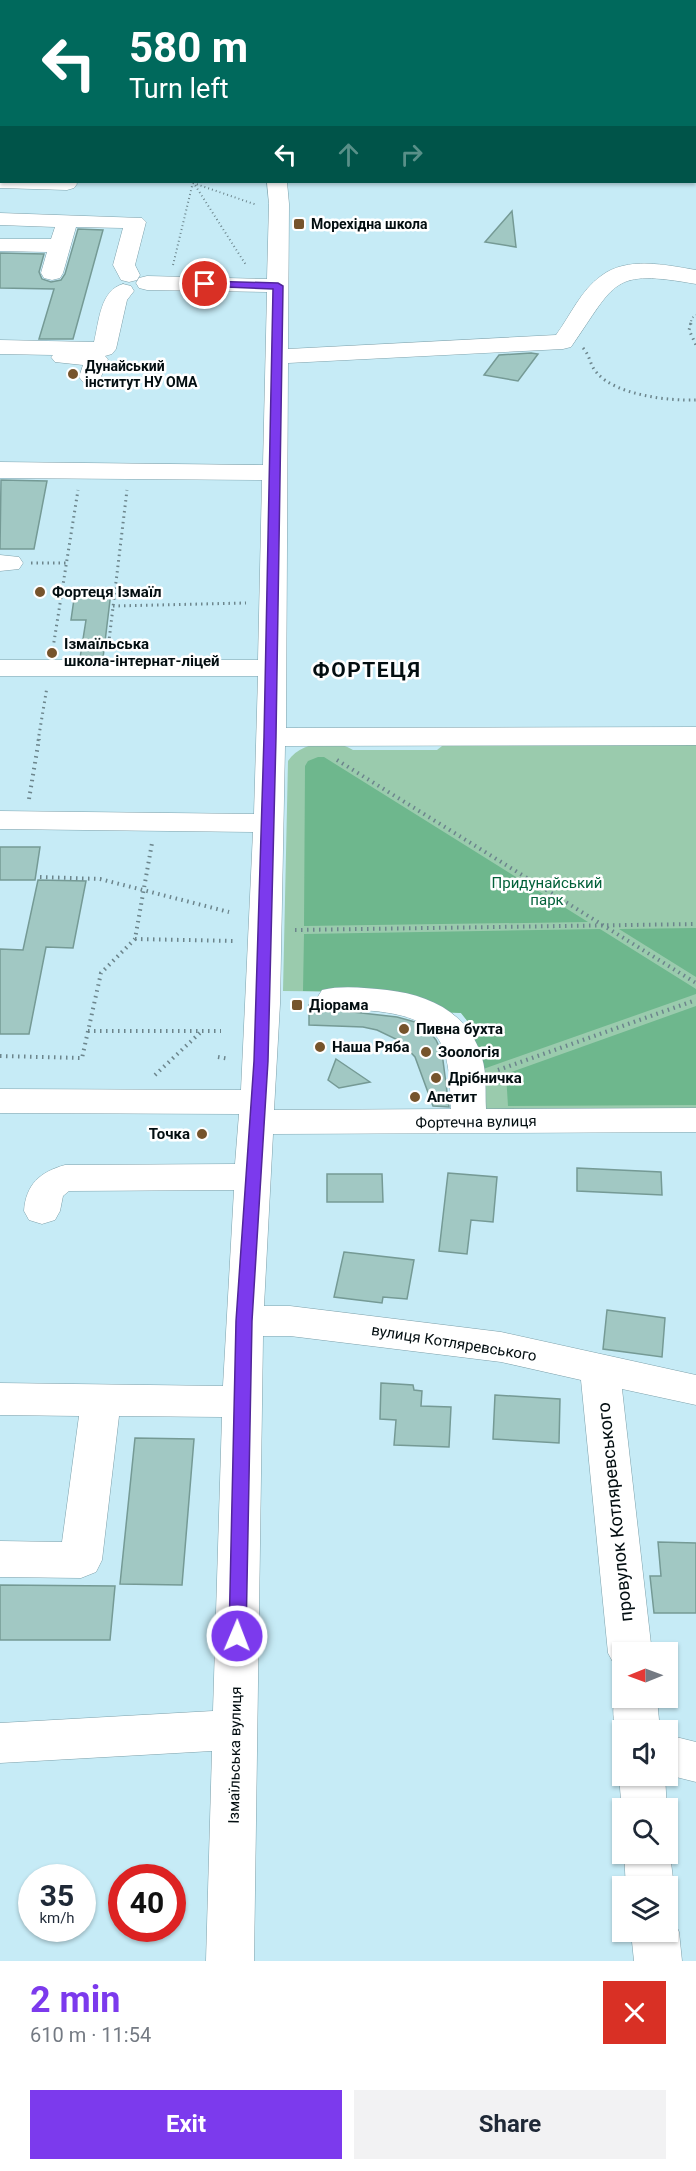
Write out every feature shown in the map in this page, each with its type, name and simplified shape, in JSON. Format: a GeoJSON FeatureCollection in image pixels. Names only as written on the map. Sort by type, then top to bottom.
{"type":"FeatureCollection","features":[{"type":"Feature","properties":{"kind":"street"},"geometry":{"type":"LineString","coordinates":[[34,183],[67,184]]}},
{"type":"Feature","properties":{"kind":"street","name":"Ізмаїльська вулиця"},"geometry":{"type":"LineString","coordinates":[[230,1961],[244,1321],[261,1061],[268,823],[277,357],[277,183]]}},
{"type":"Feature","properties":{"kind":"street"},"geometry":{"type":"LineString","coordinates":[[0,219],[135,222],[124,265],[133,283]]}},
{"type":"Feature","properties":{"kind":"street"},"geometry":{"type":"LineString","coordinates":[[52,273],[67,221]]}},
{"type":"Feature","properties":{"kind":"street"},"geometry":{"type":"LineString","coordinates":[[0,245],[60,246]]}},
{"type":"Feature","properties":{"kind":"street"},"geometry":{"type":"LineString","coordinates":[[277,357],[562,342],[604,286],[618,275],[633,272],[696,277]]}},
{"type":"Feature","properties":{"kind":"street"},"geometry":{"type":"LineString","coordinates":[[8,347],[104,349],[116,299],[133,283],[278,286]]}},
{"type":"Feature","properties":{"kind":"street"},"geometry":{"type":"LineString","coordinates":[[8,347],[47,355],[96,359],[91,377]]}},
{"type":"Feature","properties":{"kind":"street"},"geometry":{"type":"LineString","coordinates":[[0,470],[275,473]]}},
{"type":"Feature","properties":{"kind":"street"},"geometry":{"type":"LineString","coordinates":[[0,668],[272,668]]}},
{"type":"Feature","properties":{"kind":"street"},"geometry":{"type":"LineString","coordinates":[[270,737],[696,736]]}},
{"type":"Feature","properties":{"kind":"street"},"geometry":{"type":"LineString","coordinates":[[13,820],[268,823]]}},
{"type":"Feature","properties":{"kind":"street"},"geometry":{"type":"LineString","coordinates":[[334,998],[389,1000],[413,1006],[446,1026],[461,1047],[465,1059],[469,1122]]}},
{"type":"Feature","properties":{"kind":"street","name":"Фортечна вулиця"},"geometry":{"type":"LineString","coordinates":[[0,1101],[469,1122],[696,1120]]}},
{"type":"Feature","properties":{"kind":"street"},"geometry":{"type":"LineString","coordinates":[[42,1211],[46,1189],[54,1182],[65,1178],[252,1177]]}},
{"type":"Feature","properties":{"kind":"street","name":"вулиця Котляревського"},"geometry":{"type":"LineString","coordinates":[[244,1321],[290,1321],[501,1347],[696,1390]]}},
{"type":"Feature","properties":{"kind":"street","name":"провулок Котляревського"},"geometry":{"type":"LineString","coordinates":[[600,1370],[629,1642]]}},
{"type":"Feature","properties":{"kind":"street"},"geometry":{"type":"LineString","coordinates":[[0,1399],[243,1402]]}},
{"type":"Feature","properties":{"kind":"street"},"geometry":{"type":"LineString","coordinates":[[0,1559],[81,1560],[101,1400]]}},
{"type":"Feature","properties":{"kind":"street"},"geometry":{"type":"LineString","coordinates":[[0,1743],[235,1730]]}},
{"type":"Feature","properties":{"kind":"street"},"geometry":{"type":"LineString","coordinates":[[678,1758],[696,1762]]}},
{"type":"Feature","properties":{"kind":"street"},"geometry":{"type":"LineString","coordinates":[[656,1942],[658,1961]]}},
{"type":"Feature","properties":{"kind":"path"},"geometry":{"type":"LineString","coordinates":[[172,269],[193,183]]}},
{"type":"Feature","properties":{"kind":"path"},"geometry":{"type":"LineString","coordinates":[[194,183],[250,271]]}},
{"type":"Feature","properties":{"kind":"path"},"geometry":{"type":"LineString","coordinates":[[196,183],[260,206]]}},
{"type":"Feature","properties":{"kind":"path"},"geometry":{"type":"LineString","coordinates":[[696,315],[689,330],[696,344]]}},
{"type":"Feature","properties":{"kind":"path"},"geometry":{"type":"LineString","coordinates":[[562,342],[574,344],[587,352],[595,372],[611,384],[656,397],[696,400]]}},
{"type":"Feature","properties":{"kind":"path"},"geometry":{"type":"LineString","coordinates":[[105,667],[129,471]]}},
{"type":"Feature","properties":{"kind":"path"},"geometry":{"type":"LineString","coordinates":[[53,653],[79,487]]}},
{"type":"Feature","properties":{"kind":"path"},"geometry":{"type":"LineString","coordinates":[[5,563],[67,563]]}},
{"type":"Feature","properties":{"kind":"path"},"geometry":{"type":"LineString","coordinates":[[113,606],[246,603]]}},
{"type":"Feature","properties":{"kind":"path"},"geometry":{"type":"LineString","coordinates":[[13,820],[48,682]]}},
{"type":"Feature","properties":{"kind":"path"},"geometry":{"type":"LineString","coordinates":[[334,758],[696,983]]}},
{"type":"Feature","properties":{"kind":"path"},"geometry":{"type":"LineString","coordinates":[[0,1056],[82,1058],[101,973],[135,939],[156,822]]}},
{"type":"Feature","properties":{"kind":"path"},"geometry":{"type":"LineString","coordinates":[[40,877],[100,879],[229,912]]}},
{"type":"Feature","properties":{"kind":"path"},"geometry":{"type":"LineString","coordinates":[[294,930],[696,924]]}},
{"type":"Feature","properties":{"kind":"path"},"geometry":{"type":"LineString","coordinates":[[135,939],[244,942]]}},
{"type":"Feature","properties":{"kind":"path"},"geometry":{"type":"LineString","coordinates":[[466,1080],[696,1000]]}},
{"type":"Feature","properties":{"kind":"path"},"geometry":{"type":"LineString","coordinates":[[88,1031],[221,1031]]}},
{"type":"Feature","properties":{"kind":"path"},"geometry":{"type":"LineString","coordinates":[[148,1081],[202,1031]]}},
{"type":"Feature","properties":{"kind":"green space","name":"Придунайський парк"},"geometry":{"type":"Polygon","coordinates":[[[447,742],[696,743],[696,1109],[475,1111],[469,1023],[461,1013],[441,1012],[372,992],[283,991],[288,761],[301,749],[319,744],[337,744],[353,750],[437,750],[447,742]]]}},
{"type":"Feature","properties":{"kind":"green space"},"geometry":{"type":"Polygon","coordinates":[[[324,757],[588,922],[304,926],[305,766],[308,761],[324,757]]]}},
{"type":"Feature","properties":{"kind":"green space"},"geometry":{"type":"Polygon","coordinates":[[[696,928],[696,977],[619,929],[696,928]]]}},
{"type":"Feature","properties":{"kind":"green space"},"geometry":{"type":"Polygon","coordinates":[[[600,929],[696,989],[696,994],[472,1073],[469,1023],[461,1013],[441,1012],[372,992],[303,991],[304,934],[600,929]]]}},
{"type":"Feature","properties":{"kind":"green space"},"geometry":{"type":"Polygon","coordinates":[[[696,1006],[696,1105],[508,1106],[506,1074],[696,1006]]]}},
{"type":"Feature","properties":{"kind":"building"},"geometry":{"type":"Polygon","coordinates":[[[512,211],[516,247],[485,242],[512,211]]]}},
{"type":"Feature","properties":{"kind":"building"},"geometry":{"type":"Polygon","coordinates":[[[78,229],[103,230],[73,339],[39,339],[54,289],[0,288],[0,253],[44,254],[39,272],[42,279],[51,282],[61,280],[65,274],[78,229]]]}},
{"type":"Feature","properties":{"kind":"building"},"geometry":{"type":"Polygon","coordinates":[[[538,354],[518,381],[484,375],[499,355],[538,354]]]}},
{"type":"Feature","properties":{"kind":"building"},"geometry":{"type":"Polygon","coordinates":[[[1,480],[47,481],[34,549],[0,549],[1,480]]]}},
{"type":"Feature","properties":{"kind":"building"},"geometry":{"type":"Polygon","coordinates":[[[75,592],[111,592],[103,658],[80,658],[86,620],[71,620],[75,592]]]}},
{"type":"Feature","properties":{"kind":"building"},"geometry":{"type":"Polygon","coordinates":[[[0,847],[40,847],[35,880],[0,880],[0,847]]]}},
{"type":"Feature","properties":{"kind":"building"},"geometry":{"type":"Polygon","coordinates":[[[38,880],[86,881],[73,948],[46,947],[29,1034],[0,1034],[0,949],[23,950],[38,880]]]}},
{"type":"Feature","properties":{"kind":"building"},"geometry":{"type":"Polygon","coordinates":[[[309,1005],[397,1017],[415,1022],[428,1030],[442,1053],[449,1107],[433,1106],[415,1057],[400,1041],[377,1030],[363,1027],[309,1025],[309,1005]]]}},
{"type":"Feature","properties":{"kind":"building"},"geometry":{"type":"Polygon","coordinates":[[[336,1059],[370,1082],[339,1088],[328,1080],[336,1059]]]}},
{"type":"Feature","properties":{"kind":"building"},"geometry":{"type":"Polygon","coordinates":[[[577,1168],[661,1172],[662,1195],[577,1191],[577,1168]]]}},
{"type":"Feature","properties":{"kind":"building"},"geometry":{"type":"Polygon","coordinates":[[[448,1173],[497,1177],[493,1222],[471,1220],[467,1254],[439,1251],[448,1173]]]}},
{"type":"Feature","properties":{"kind":"building"},"geometry":{"type":"Polygon","coordinates":[[[327,1174],[382,1174],[383,1202],[327,1202],[327,1174]]]}},
{"type":"Feature","properties":{"kind":"building"},"geometry":{"type":"Polygon","coordinates":[[[344,1252],[414,1260],[407,1299],[383,1297],[382,1303],[334,1297],[344,1252]]]}},
{"type":"Feature","properties":{"kind":"building"},"geometry":{"type":"Polygon","coordinates":[[[607,1310],[665,1318],[662,1357],[603,1349],[607,1310]]]}},
{"type":"Feature","properties":{"kind":"building"},"geometry":{"type":"Polygon","coordinates":[[[381,1383],[413,1385],[414,1390],[422,1391],[421,1406],[451,1407],[449,1447],[394,1445],[396,1420],[380,1419],[381,1383]]]}},
{"type":"Feature","properties":{"kind":"building"},"geometry":{"type":"Polygon","coordinates":[[[495,1395],[560,1399],[559,1443],[493,1439],[495,1395]]]}},
{"type":"Feature","properties":{"kind":"building"},"geometry":{"type":"Polygon","coordinates":[[[135,1438],[194,1439],[182,1585],[120,1584],[135,1438]]]}},
{"type":"Feature","properties":{"kind":"building"},"geometry":{"type":"Polygon","coordinates":[[[658,1542],[696,1543],[696,1613],[654,1613],[650,1576],[661,1576],[658,1542]]]}},
{"type":"Feature","properties":{"kind":"building"},"geometry":{"type":"Polygon","coordinates":[[[0,1585],[115,1586],[110,1640],[0,1640],[0,1585]]]}},
{"type":"Feature","properties":{"kind":"place","name":"Морехідна школа"},"geometry":{"type":"Point","coordinates":[299,224]}},
{"type":"Feature","properties":{"kind":"place","name":"Дунайський інститут НУ ОМА"},"geometry":{"type":"Point","coordinates":[73,374]}},
{"type":"Feature","properties":{"kind":"place","name":"Фортеця Ізмаїл"},"geometry":{"type":"Point","coordinates":[40,592]}},
{"type":"Feature","properties":{"kind":"place","name":"Ізмаїльська школа-інтернат-ліцей"},"geometry":{"type":"Point","coordinates":[52,653]}},
{"type":"Feature","properties":{"kind":"place","name":"Діорама"},"geometry":{"type":"Point","coordinates":[297,1005]}},
{"type":"Feature","properties":{"kind":"place","name":"Пивна бухта"},"geometry":{"type":"Point","coordinates":[404,1029]}},
{"type":"Feature","properties":{"kind":"place","name":"Наша Ряба"},"geometry":{"type":"Point","coordinates":[320,1047]}},
{"type":"Feature","properties":{"kind":"place","name":"Зоологія"},"geometry":{"type":"Point","coordinates":[426,1052]}},
{"type":"Feature","properties":{"kind":"place","name":"Дрібничка"},"geometry":{"type":"Point","coordinates":[436,1078]}},
{"type":"Feature","properties":{"kind":"place","name":"Апетит"},"geometry":{"type":"Point","coordinates":[415,1097]}},
{"type":"Feature","properties":{"kind":"place","name":"Точка"},"geometry":{"type":"Point","coordinates":[202,1134]}},
{"type":"Feature","properties":{"kind":"district","name":"ФОРТЕЦЯ"},"geometry":{"type":"Point","coordinates":[367,670]}},
{"type":"Feature","properties":{"kind":"route"},"geometry":{"type":"LineString","coordinates":[[205,284],[278,286],[270,737],[261,1061],[244,1321],[237,1636]]}}]}
